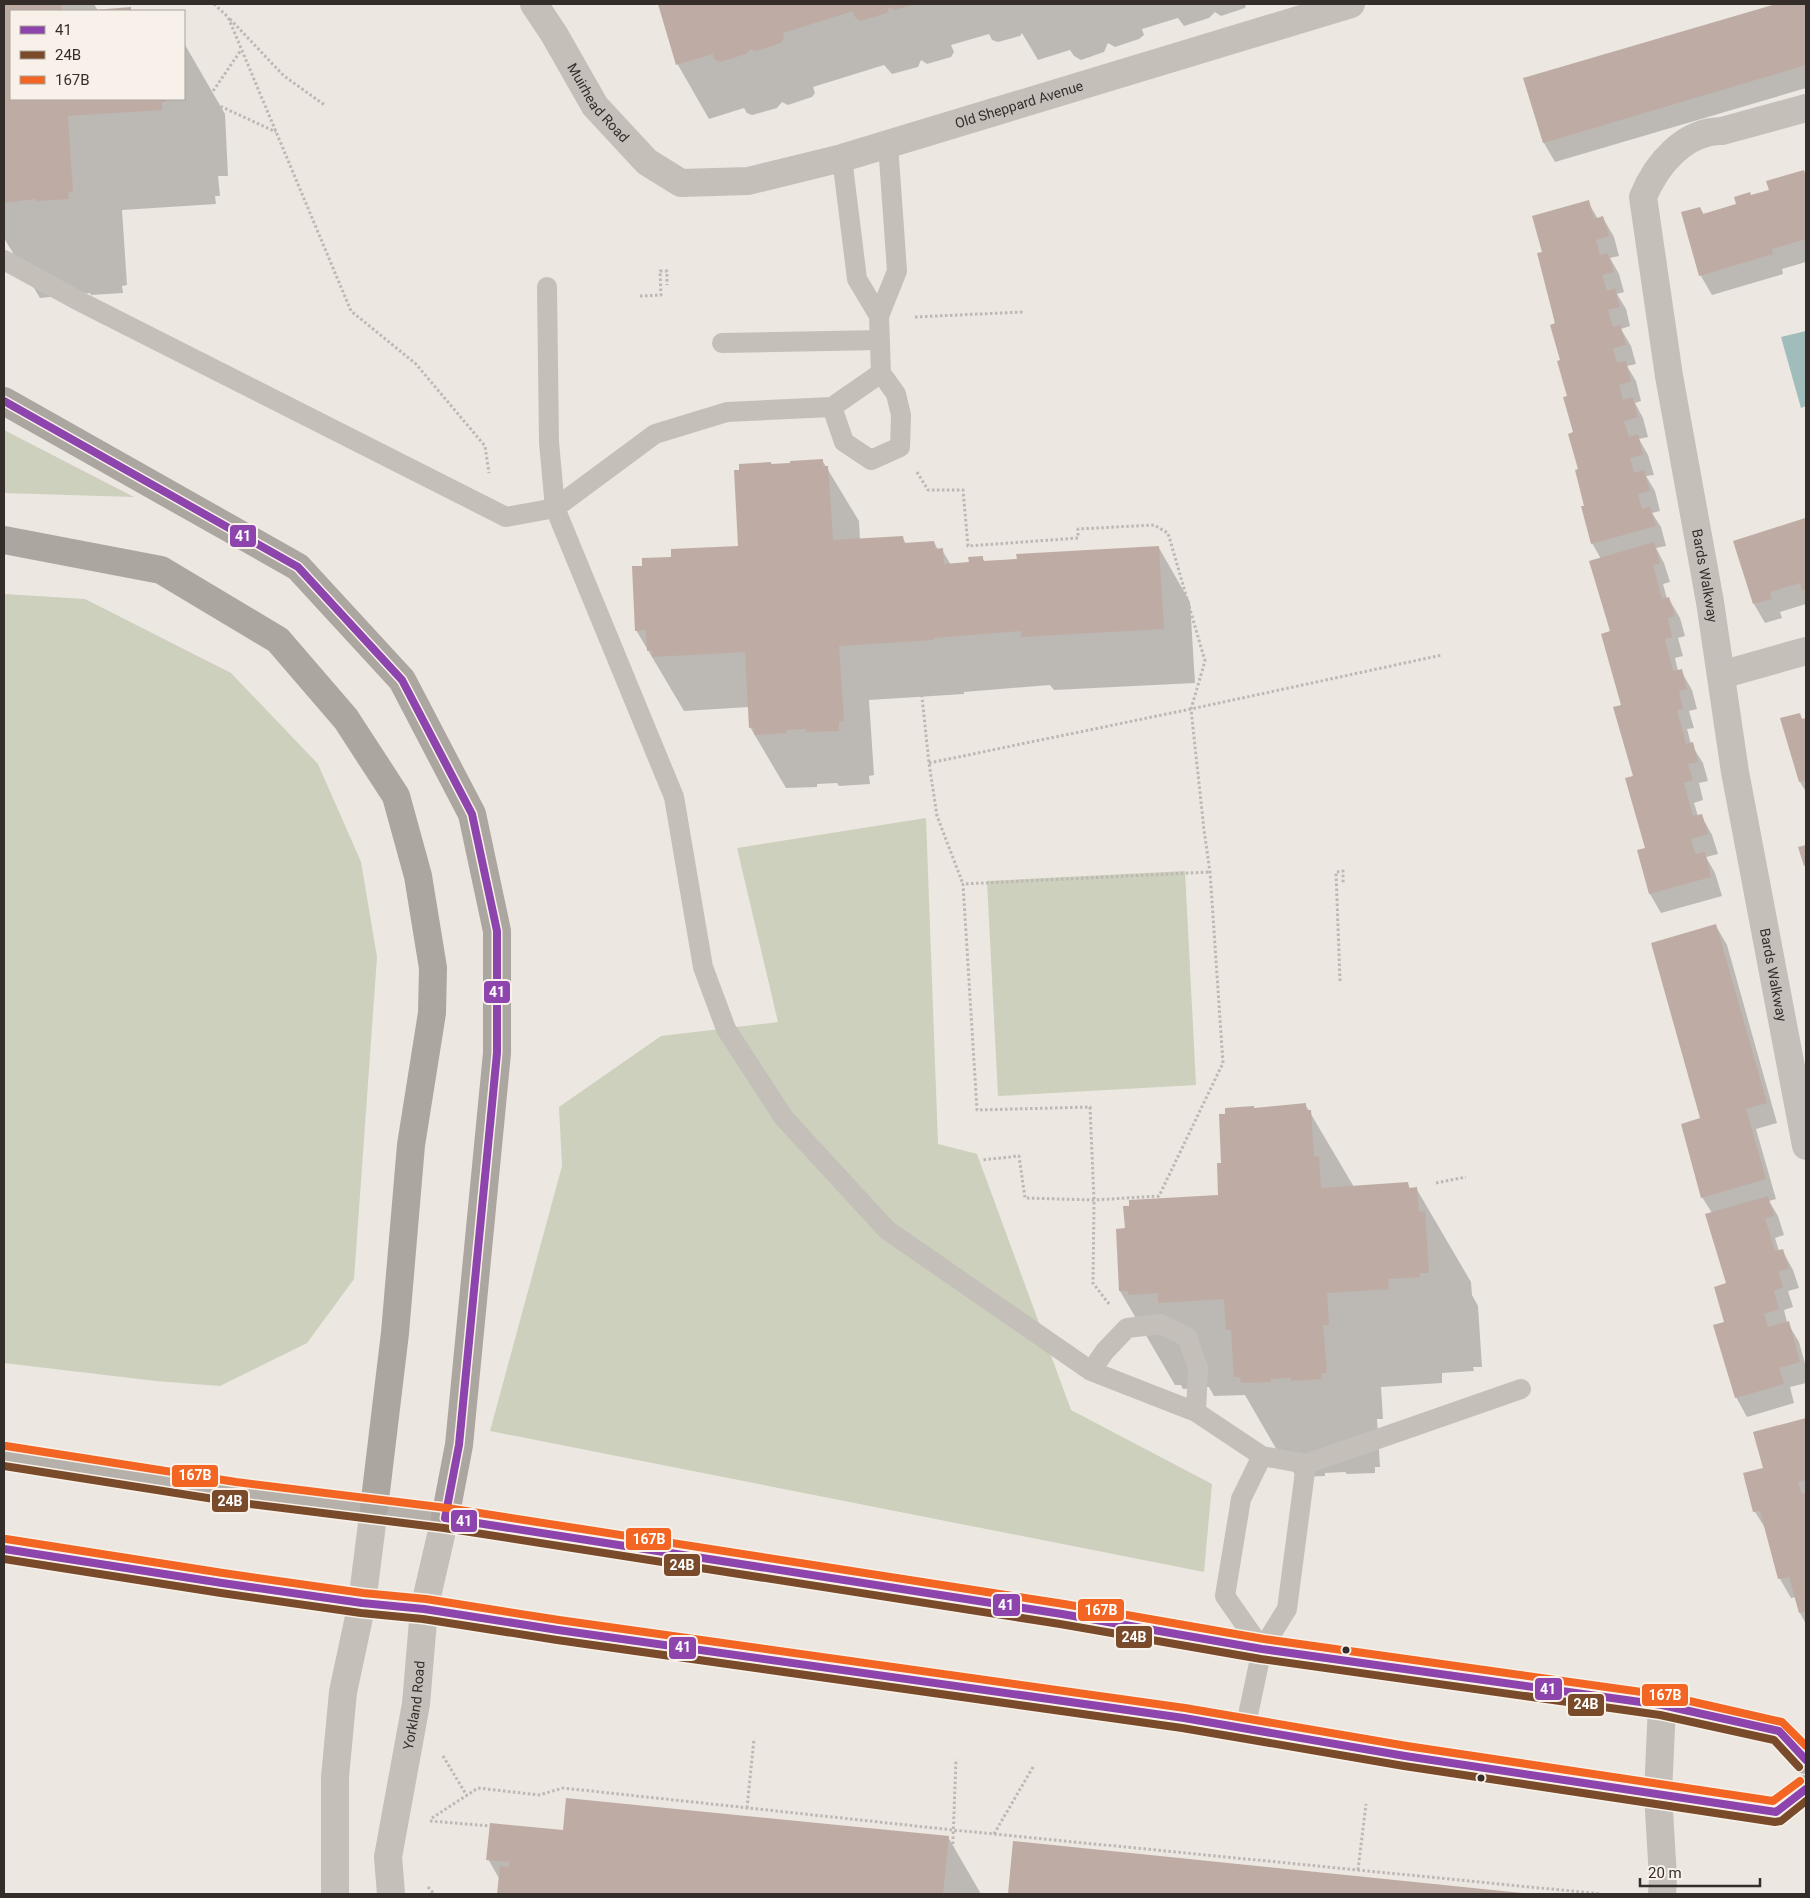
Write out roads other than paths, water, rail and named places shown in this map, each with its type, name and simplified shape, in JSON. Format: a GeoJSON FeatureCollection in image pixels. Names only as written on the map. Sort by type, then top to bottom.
{"type":"FeatureCollection","features":[{"type":"Feature","properties":{"kind":"highway"},"geometry":{"type":"LineString","coordinates":[[4,401],[298,567],[402,680],[472,814],[497,932],[497,1053],[460,1445],[446,1518]]}},
{"type":"Feature","properties":{"kind":"highway"},"geometry":{"type":"LineString","coordinates":[[4,540],[160,570],[278,640],[346,718],[396,796],[418,876],[433,968],[433,986],[432,1013],[411,1145],[395,1333],[374,1508]]}},
{"type":"Feature","properties":{"kind":"main road"},"geometry":{"type":"LineString","coordinates":[[4,1456],[235,1492],[446,1518],[1062,1614],[1262,1649],[1662,1705],[1779,1730],[1806,1760]]}},
{"type":"Feature","properties":{"kind":"main road"},"geometry":{"type":"LineString","coordinates":[[4,1549],[362,1603],[424,1609],[1184,1718],[1607,1788],[1776,1812],[1806,1789]]}},
{"type":"Feature","properties":{"kind":"street","name":"Muirhead Road"},"geometry":{"type":"LineString","coordinates":[[534,4],[554,34],[595,106],[648,162],[681,183]]}},
{"type":"Feature","properties":{"kind":"street","name":"Old Sheppard Avenue"},"geometry":{"type":"LineString","coordinates":[[681,183],[748,181],[842,158],[1351,4]]}},
{"type":"Feature","properties":{"kind":"street","name":"Bards Walkway"},"geometry":{"type":"LineString","coordinates":[[1806,108],[1722,131],[1710,132],[1681,146],[1662,164],[1651,179],[1644,197],[1669,376],[1710,602],[1735,772],[1806,1146]]}},
{"type":"Feature","properties":{"kind":"street"},"geometry":{"type":"LineString","coordinates":[[1721,675],[1806,651]]}},
{"type":"Feature","properties":{"kind":"street"},"geometry":{"type":"LineString","coordinates":[[335,1894],[335,1777],[343,1692],[362,1603],[374,1508]]}},
{"type":"Feature","properties":{"kind":"street","name":"Yorkland Road"},"geometry":{"type":"LineString","coordinates":[[391,1894],[388,1857],[416,1704],[424,1609],[446,1518]]}},
{"type":"Feature","properties":{"kind":"street"},"geometry":{"type":"LineString","coordinates":[[1662,1705],[1658,1794],[1663,1878],[1662,1894]]}},
{"type":"Feature","properties":{"kind":"lane"},"geometry":{"type":"LineString","coordinates":[[832,407],[844,442],[871,460],[900,447],[901,415],[896,394],[881,373],[879,316],[897,271],[888,144]]}},
{"type":"Feature","properties":{"kind":"lane"},"geometry":{"type":"LineString","coordinates":[[842,158],[857,279],[879,316]]}},
{"type":"Feature","properties":{"kind":"lane"},"geometry":{"type":"LineString","coordinates":[[4,260],[77,300],[506,517],[555,508],[655,434],[728,412],[832,407],[881,373]]}},
{"type":"Feature","properties":{"kind":"lane"},"geometry":{"type":"LineString","coordinates":[[547,287],[549,442],[555,508],[674,797],[703,967],[726,1029],[784,1118],[887,1230],[1092,1371],[1196,1412],[1262,1456],[1306,1464],[1520,1388]]}},
{"type":"Feature","properties":{"kind":"lane"},"geometry":{"type":"LineString","coordinates":[[722,343],[880,340]]}},
{"type":"Feature","properties":{"kind":"lane"},"geometry":{"type":"LineString","coordinates":[[1092,1371],[1105,1351],[1127,1328],[1161,1324],[1187,1337],[1198,1368],[1196,1412]]}},
{"type":"Feature","properties":{"kind":"lane"},"geometry":{"type":"LineString","coordinates":[[1262,1456],[1241,1499],[1224,1596],[1262,1649]]}},
{"type":"Feature","properties":{"kind":"lane"},"geometry":{"type":"LineString","coordinates":[[1245,1729],[1262,1649],[1287,1609],[1306,1464]]}},
{"type":"Feature","properties":{"kind":"water"},"geometry":{"type":"Polygon","coordinates":[[[1806,331],[1806,406],[1801,408],[1781,337],[1806,331]]]}}]}
